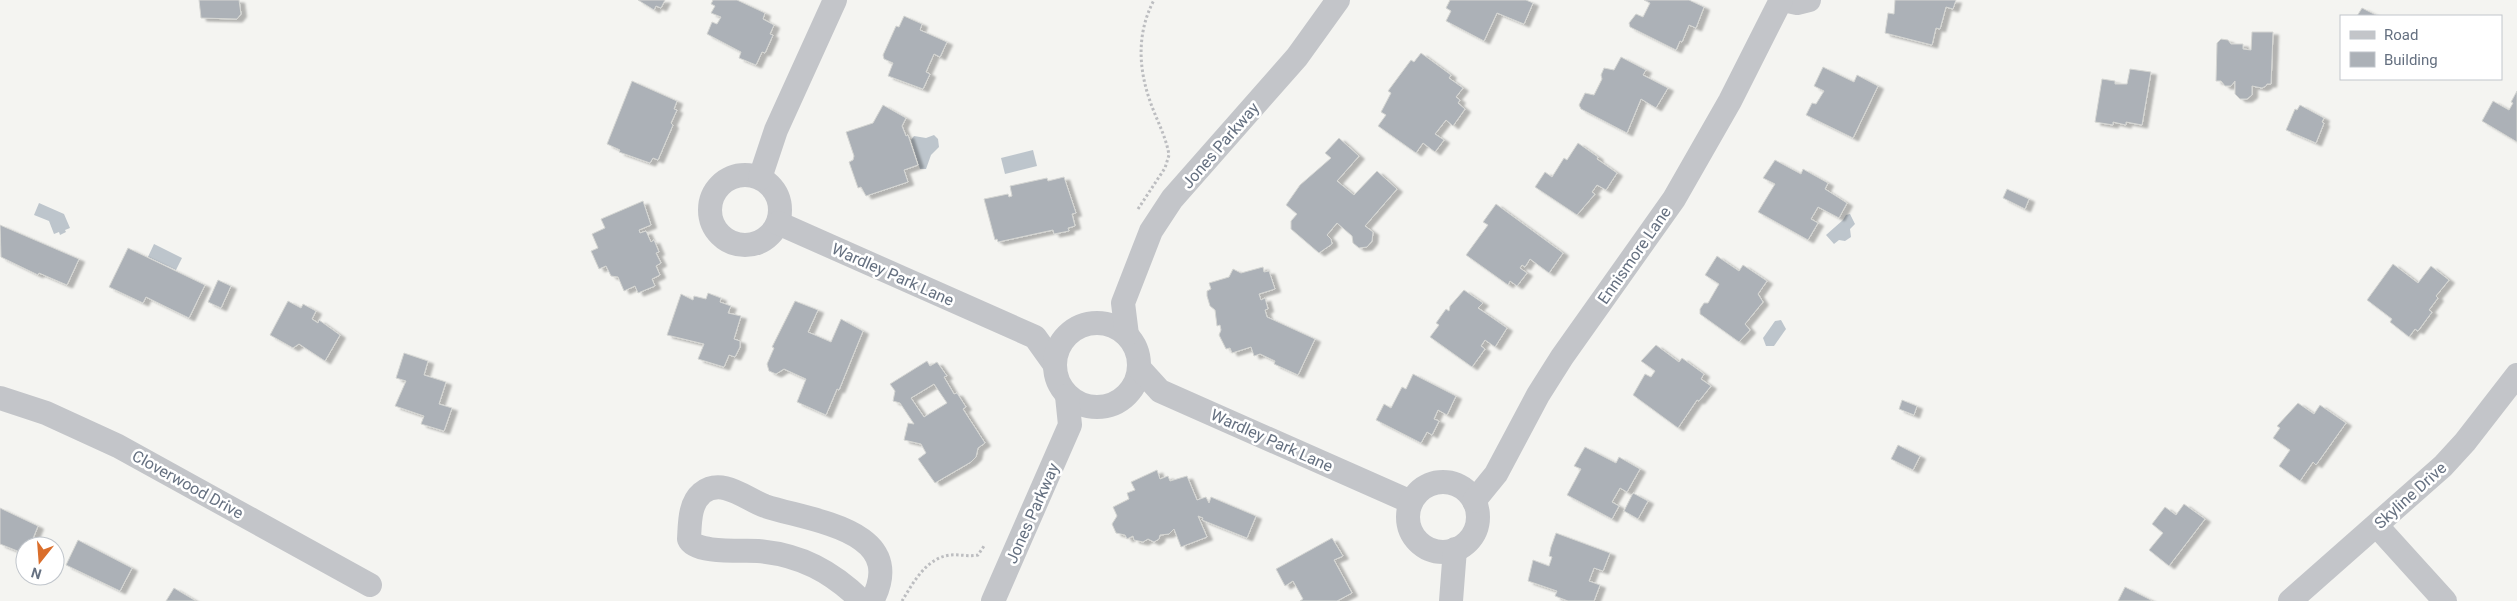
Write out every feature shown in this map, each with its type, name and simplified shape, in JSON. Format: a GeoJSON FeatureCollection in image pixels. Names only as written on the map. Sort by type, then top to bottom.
{"type":"FeatureCollection","features":[{"type":"Feature","properties":{"kind":"street"},"geometry":{"type":"LineString","coordinates":[[760,178],[776,130],[835,0]]}},
{"type":"Feature","properties":{"kind":"street","name":"Jones Parkway"},"geometry":{"type":"LineString","coordinates":[[1101,323],[1123,303],[1151,231],[1172,199],[1297,57],[1338,0]]}},
{"type":"Feature","properties":{"kind":"street","name":"Ennismore Lane"},"geometry":{"type":"LineString","coordinates":[[1474,501],[1496,474],[1538,395],[1562,357],[1674,199],[1730,101],[1782,0],[1797,3],[1810,0]]}},
{"type":"Feature","properties":{"kind":"street"},"geometry":{"type":"LineString","coordinates":[[748,175],[760,178],[776,192],[780,203],[778,223],[770,235],[760,242],[749,245],[737,244],[726,240],[712,222],[710,210],[712,198],[721,184],[736,176],[748,175]]}},
{"type":"Feature","properties":{"kind":"street","name":"Wardley Park Lane"},"geometry":{"type":"LineString","coordinates":[[778,223],[1035,337],[1068,334]]}},
{"type":"Feature","properties":{"kind":"street","name":"Jones Parkway"},"geometry":{"type":"LineString","coordinates":[[1123,303],[1127,335]]}},
{"type":"Feature","properties":{"kind":"street"},"geometry":{"type":"LineString","coordinates":[[1035,337],[1054,365],[1059,385],[1067,396],[1084,405],[1098,408],[1110,406],[1128,394],[1136,384],[1140,369],[1136,347],[1127,335],[1116,327],[1101,323],[1080,326],[1068,334],[1059,346],[1054,365]]}},
{"type":"Feature","properties":{"kind":"street","name":"Wardley Park Lane"},"geometry":{"type":"LineString","coordinates":[[1140,369],[1160,391],[1411,502]]}},
{"type":"Feature","properties":{"kind":"street","name":"Skyline Drive"},"geometry":{"type":"LineString","coordinates":[[2290,601],[2443,466],[2465,442],[2517,375]]}},
{"type":"Feature","properties":{"kind":"street"},"geometry":{"type":"LineString","coordinates":[[1128,394],[1160,391]]}},
{"type":"Feature","properties":{"kind":"street","name":"Jones Parkway"},"geometry":{"type":"LineString","coordinates":[[993,601],[1070,425],[1067,396]]}},
{"type":"Feature","properties":{"kind":"street","name":"Cloverwood Drive"},"geometry":{"type":"LineString","coordinates":[[0,398],[46,413],[118,446],[370,585]]}},
{"type":"Feature","properties":{"kind":"street"},"geometry":{"type":"LineString","coordinates":[[1070,425],[1098,408]]}},
{"type":"Feature","properties":{"kind":"street"},"geometry":{"type":"LineString","coordinates":[[1441,482],[1453,483],[1464,488],[1474,501],[1478,519],[1475,530],[1469,540],[1455,549],[1438,551],[1428,548],[1418,541],[1408,521],[1411,502],[1420,490],[1430,484],[1441,482]]}},
{"type":"Feature","properties":{"kind":"street"},"geometry":{"type":"LineString","coordinates":[[862,601],[848,588],[809,562],[784,555],[718,550],[693,545],[689,539],[693,504],[702,493],[716,487],[729,488],[764,505],[842,527],[856,534],[873,550],[877,558],[879,580],[872,601]]}},
{"type":"Feature","properties":{"kind":"street"},"geometry":{"type":"LineString","coordinates":[[2377,526],[2446,601]]}},
{"type":"Feature","properties":{"kind":"street"},"geometry":{"type":"LineString","coordinates":[[1451,601],[1455,549]]}},
{"type":"Feature","properties":{"kind":"path"},"geometry":{"type":"LineString","coordinates":[[1138,210],[1165,168],[1169,156],[1142,75],[1142,36],[1146,16],[1154,0]]}},
{"type":"Feature","properties":{"kind":"path"},"geometry":{"type":"LineString","coordinates":[[902,601],[920,575],[932,562],[946,556],[978,555],[984,546]]}},
{"type":"Feature","properties":{"kind":"shaded area"},"geometry":{"type":"Polygon","coordinates":[[[934,135],[938,139],[939,147],[931,155],[926,169],[920,169],[911,140],[914,136],[926,138],[934,135]]]}},
{"type":"Feature","properties":{"kind":"shaded area"},"geometry":{"type":"Polygon","coordinates":[[[1033,150],[1037,166],[1005,174],[1001,158],[1033,150]]]}},
{"type":"Feature","properties":{"kind":"shaded area"},"geometry":{"type":"Polygon","coordinates":[[[39,203],[64,214],[70,228],[60,235],[59,232],[54,234],[49,221],[34,215],[39,203]]]}},
{"type":"Feature","properties":{"kind":"shaded area"},"geometry":{"type":"Polygon","coordinates":[[[1850,214],[1855,224],[1850,229],[1851,237],[1845,241],[1839,240],[1834,244],[1826,235],[1846,215],[1850,214]]]}},
{"type":"Feature","properties":{"kind":"shaded area"},"geometry":{"type":"Polygon","coordinates":[[[154,244],[182,258],[176,270],[148,257],[154,244]]]}},
{"type":"Feature","properties":{"kind":"shaded area"},"geometry":{"type":"Polygon","coordinates":[[[1781,320],[1786,329],[1774,346],[1766,346],[1763,338],[1775,321],[1781,320]]]}},
{"type":"Feature","properties":{"kind":"building"},"geometry":{"type":"Polygon","coordinates":[[[199,0],[239,0],[241,14],[237,19],[201,18],[199,0]]]}},
{"type":"Feature","properties":{"kind":"building"},"geometry":{"type":"Polygon","coordinates":[[[638,0],[665,0],[661,8],[656,6],[654,10],[638,0]]]}},
{"type":"Feature","properties":{"kind":"building"},"geometry":{"type":"Polygon","coordinates":[[[713,0],[737,0],[765,13],[763,19],[774,25],[770,34],[773,35],[765,53],[762,52],[756,65],[739,58],[741,52],[707,34],[712,22],[717,24],[721,17],[711,13],[715,6],[711,4],[713,0]]]}},
{"type":"Feature","properties":{"kind":"building"},"geometry":{"type":"Polygon","coordinates":[[[1450,0],[1526,0],[1533,3],[1524,24],[1497,13],[1484,41],[1446,21],[1451,11],[1446,8],[1450,0]]]}},
{"type":"Feature","properties":{"kind":"building"},"geometry":{"type":"Polygon","coordinates":[[[1644,0],[1689,0],[1704,7],[1696,28],[1689,25],[1682,42],[1680,41],[1676,50],[1630,27],[1629,23],[1636,14],[1643,17],[1650,3],[1644,0]]]}},
{"type":"Feature","properties":{"kind":"building"},"geometry":{"type":"Polygon","coordinates":[[[1895,0],[1956,0],[1953,9],[1946,7],[1940,29],[1936,28],[1932,45],[1885,33],[1888,13],[1894,14],[1895,0]]]}},
{"type":"Feature","properties":{"kind":"building"},"geometry":{"type":"Polygon","coordinates":[[[2362,8],[2376,15],[2358,15],[2362,8]]]}},
{"type":"Feature","properties":{"kind":"building"},"geometry":{"type":"Polygon","coordinates":[[[904,16],[922,24],[920,30],[947,42],[940,57],[934,54],[926,72],[930,74],[923,89],[888,76],[893,63],[884,59],[883,55],[896,26],[899,27],[904,16]]]}},
{"type":"Feature","properties":{"kind":"building"},"geometry":{"type":"Polygon","coordinates":[[[2252,32],[2273,32],[2271,84],[2267,84],[2262,88],[2252,86],[2252,95],[2247,99],[2240,99],[2235,94],[2235,81],[2231,86],[2225,86],[2221,81],[2216,81],[2217,43],[2221,39],[2228,40],[2231,44],[2243,44],[2243,49],[2251,50],[2252,32]]]}},
{"type":"Feature","properties":{"kind":"building"},"geometry":{"type":"Polygon","coordinates":[[[1421,53],[1451,75],[1449,78],[1463,88],[1456,97],[1460,100],[1458,103],[1465,109],[1453,126],[1446,120],[1435,134],[1444,140],[1435,152],[1423,143],[1416,153],[1378,126],[1386,115],[1381,112],[1391,93],[1388,91],[1411,60],[1414,62],[1421,53]]]}},
{"type":"Feature","properties":{"kind":"building"},"geometry":{"type":"Polygon","coordinates":[[[1621,57],[1646,70],[1643,75],[1668,88],[1656,108],[1641,99],[1627,133],[1581,109],[1579,105],[1585,93],[1594,95],[1602,79],[1601,75],[1604,68],[1614,70],[1621,57]]]}},
{"type":"Feature","properties":{"kind":"building"},"geometry":{"type":"Polygon","coordinates":[[[1823,67],[1854,82],[1857,75],[1878,86],[1853,138],[1806,115],[1812,103],[1816,104],[1824,91],[1814,86],[1823,67]]]}},
{"type":"Feature","properties":{"kind":"building"},"geometry":{"type":"Polygon","coordinates":[[[2130,69],[2151,72],[2142,125],[2126,122],[2126,125],[2113,122],[2113,125],[2095,122],[2102,79],[2115,81],[2115,84],[2127,84],[2130,69]]]}},
{"type":"Feature","properties":{"kind":"building"},"geometry":{"type":"Polygon","coordinates":[[[632,81],[677,101],[674,109],[677,110],[671,123],[673,125],[658,160],[653,158],[650,163],[619,152],[620,150],[607,144],[632,81]]]}},
{"type":"Feature","properties":{"kind":"building"},"geometry":{"type":"Polygon","coordinates":[[[2517,91],[2517,142],[2482,121],[2493,101],[2509,110],[2517,91]]]}},
{"type":"Feature","properties":{"kind":"building"},"geometry":{"type":"Polygon","coordinates":[[[883,105],[906,118],[902,126],[906,136],[908,135],[918,165],[904,170],[908,182],[866,196],[861,187],[858,188],[849,162],[853,160],[854,156],[846,132],[873,123],[883,105]]]}},
{"type":"Feature","properties":{"kind":"building"},"geometry":{"type":"Polygon","coordinates":[[[2300,105],[2324,118],[2322,122],[2324,123],[2316,143],[2286,130],[2295,109],[2297,110],[2300,105]]]}},
{"type":"Feature","properties":{"kind":"building"},"geometry":{"type":"Polygon","coordinates":[[[1339,138],[1359,156],[1337,181],[1354,195],[1377,171],[1397,189],[1365,226],[1373,232],[1372,241],[1367,247],[1359,248],[1353,243],[1352,236],[1337,223],[1327,235],[1331,239],[1332,244],[1319,253],[1291,229],[1291,221],[1297,214],[1286,205],[1300,185],[1331,158],[1325,153],[1339,138]]]}},
{"type":"Feature","properties":{"kind":"building"},"geometry":{"type":"Polygon","coordinates":[[[1578,143],[1617,173],[1606,190],[1597,185],[1592,192],[1595,194],[1577,215],[1535,187],[1545,172],[1552,177],[1564,158],[1567,160],[1578,143]]]}},
{"type":"Feature","properties":{"kind":"building"},"geometry":{"type":"Polygon","coordinates":[[[1775,160],[1801,174],[1803,169],[1828,183],[1825,189],[1847,203],[1839,218],[1818,207],[1811,219],[1818,223],[1808,240],[1758,212],[1775,184],[1763,178],[1775,160]]]}},
{"type":"Feature","properties":{"kind":"building"},"geometry":{"type":"Polygon","coordinates":[[[1064,177],[1076,213],[1072,214],[1075,226],[1068,228],[1069,231],[1054,234],[1053,230],[998,242],[997,239],[995,240],[984,199],[1008,194],[1009,197],[1012,196],[1010,186],[1047,178],[1048,181],[1064,177]]]}},
{"type":"Feature","properties":{"kind":"building"},"geometry":{"type":"Polygon","coordinates":[[[2007,189],[2029,199],[2025,209],[2003,198],[2007,189]]]}},
{"type":"Feature","properties":{"kind":"building"},"geometry":{"type":"Polygon","coordinates":[[[643,201],[651,225],[639,230],[640,233],[646,231],[651,242],[654,240],[659,252],[656,253],[661,263],[656,266],[660,275],[652,279],[655,286],[638,293],[635,286],[624,291],[618,277],[611,276],[606,266],[599,269],[591,251],[598,248],[592,234],[605,228],[601,219],[643,201]]]}},
{"type":"Feature","properties":{"kind":"building"},"geometry":{"type":"Polygon","coordinates":[[[1496,204],[1563,253],[1549,273],[1530,259],[1525,267],[1522,265],[1520,268],[1527,273],[1517,286],[1510,281],[1508,285],[1466,255],[1488,225],[1483,222],[1496,204]]]}},
{"type":"Feature","properties":{"kind":"building"},"geometry":{"type":"Polygon","coordinates":[[[0,225],[79,259],[67,285],[39,273],[38,275],[1,257],[0,225]]]}},
{"type":"Feature","properties":{"kind":"building"},"geometry":{"type":"Polygon","coordinates":[[[128,248],[205,285],[189,318],[146,297],[143,303],[109,287],[128,248]]]}},
{"type":"Feature","properties":{"kind":"building"},"geometry":{"type":"Polygon","coordinates":[[[1717,256],[1739,271],[1743,265],[1767,281],[1758,294],[1763,302],[1745,324],[1750,330],[1739,342],[1700,314],[1700,309],[1704,303],[1708,303],[1719,284],[1705,275],[1717,256]]]}},
{"type":"Feature","properties":{"kind":"building"},"geometry":{"type":"Polygon","coordinates":[[[2393,264],[2418,283],[2431,266],[2449,280],[2436,296],[2438,298],[2429,310],[2432,312],[2418,331],[2415,329],[2409,337],[2390,322],[2392,319],[2367,300],[2393,264]]]}},
{"type":"Feature","properties":{"kind":"building"},"geometry":{"type":"Polygon","coordinates":[[[1263,267],[1264,272],[1269,271],[1275,289],[1259,294],[1261,300],[1265,298],[1268,309],[1265,310],[1267,317],[1315,339],[1298,375],[1274,364],[1275,361],[1260,354],[1254,356],[1251,347],[1232,353],[1230,348],[1226,349],[1219,335],[1220,325],[1217,326],[1215,310],[1210,306],[1207,296],[1207,291],[1211,289],[1209,283],[1229,277],[1233,269],[1241,273],[1263,267]]]}},
{"type":"Feature","properties":{"kind":"building"},"geometry":{"type":"Polygon","coordinates":[[[218,280],[231,286],[221,308],[208,302],[218,280]]]}},
{"type":"Feature","properties":{"kind":"building"},"geometry":{"type":"Polygon","coordinates":[[[1464,290],[1483,303],[1478,308],[1507,328],[1495,347],[1485,340],[1481,346],[1485,349],[1472,367],[1430,337],[1439,325],[1436,323],[1446,309],[1449,311],[1450,306],[1464,290]]]}},
{"type":"Feature","properties":{"kind":"building"},"geometry":{"type":"Polygon","coordinates":[[[708,293],[721,298],[720,302],[731,306],[728,313],[741,316],[734,339],[740,341],[740,347],[735,357],[729,355],[724,367],[698,359],[704,344],[667,335],[681,294],[693,300],[694,296],[706,299],[708,293]]]}},
{"type":"Feature","properties":{"kind":"building"},"geometry":{"type":"Polygon","coordinates":[[[288,301],[301,308],[303,304],[316,311],[312,319],[318,323],[319,320],[340,335],[325,361],[299,344],[293,348],[270,335],[288,301]]]}},
{"type":"Feature","properties":{"kind":"building"},"geometry":{"type":"Polygon","coordinates":[[[795,301],[818,310],[808,332],[831,342],[841,319],[863,331],[839,390],[837,389],[826,415],[797,402],[806,379],[784,369],[776,374],[769,371],[767,364],[774,348],[772,347],[795,301]]]}},
{"type":"Feature","properties":{"kind":"building"},"geometry":{"type":"Polygon","coordinates":[[[1656,345],[1679,362],[1682,358],[1704,374],[1701,379],[1711,386],[1699,401],[1697,400],[1678,428],[1633,395],[1645,374],[1651,377],[1655,371],[1641,361],[1656,345]]]}},
{"type":"Feature","properties":{"kind":"building"},"geometry":{"type":"Polygon","coordinates":[[[404,353],[428,361],[424,375],[446,382],[439,404],[452,408],[444,431],[421,424],[424,416],[395,406],[406,381],[396,378],[404,353]]]}},
{"type":"Feature","properties":{"kind":"building"},"geometry":{"type":"Polygon","coordinates":[[[927,361],[930,366],[937,362],[947,376],[944,377],[954,394],[957,393],[966,407],[963,409],[985,443],[978,448],[976,457],[971,462],[935,483],[918,459],[926,453],[921,444],[904,440],[908,423],[914,424],[900,403],[893,401],[895,391],[890,384],[927,361]],[[934,384],[911,398],[924,417],[947,403],[934,384]]]}},
{"type":"Feature","properties":{"kind":"building"},"geometry":{"type":"Polygon","coordinates":[[[1413,374],[1456,396],[1447,415],[1438,410],[1434,419],[1439,421],[1432,435],[1427,432],[1421,443],[1376,420],[1384,404],[1391,408],[1402,387],[1406,389],[1413,374]]]}},
{"type":"Feature","properties":{"kind":"building"},"geometry":{"type":"Polygon","coordinates":[[[1902,400],[1917,406],[1914,415],[1899,409],[1902,400]]]}},
{"type":"Feature","properties":{"kind":"building"},"geometry":{"type":"Polygon","coordinates":[[[2298,403],[2314,414],[2320,405],[2346,423],[2316,465],[2313,462],[2300,481],[2279,466],[2290,450],[2273,438],[2280,428],[2277,426],[2298,403]]]}},
{"type":"Feature","properties":{"kind":"building"},"geometry":{"type":"Polygon","coordinates":[[[1898,445],[1920,456],[1913,470],[1891,459],[1898,445]]]}},
{"type":"Feature","properties":{"kind":"building"},"geometry":{"type":"Polygon","coordinates":[[[1585,447],[1616,463],[1619,457],[1640,469],[1627,492],[1620,488],[1612,502],[1619,506],[1612,519],[1567,495],[1581,469],[1574,466],[1585,447]]]}},
{"type":"Feature","properties":{"kind":"building"},"geometry":{"type":"Polygon","coordinates":[[[1157,470],[1160,479],[1168,476],[1170,481],[1187,476],[1197,500],[1206,497],[1209,503],[1211,497],[1256,516],[1247,538],[1202,520],[1203,518],[1198,516],[1207,537],[1181,547],[1174,529],[1169,534],[1160,535],[1159,539],[1154,542],[1148,539],[1143,542],[1134,540],[1133,536],[1127,539],[1125,535],[1116,533],[1112,524],[1117,516],[1113,507],[1129,499],[1127,493],[1135,490],[1131,482],[1157,470]]]}},
{"type":"Feature","properties":{"kind":"building"},"geometry":{"type":"Polygon","coordinates":[[[1633,493],[1648,501],[1638,519],[1624,511],[1633,493]]]}},
{"type":"Feature","properties":{"kind":"building"},"geometry":{"type":"Polygon","coordinates":[[[2184,504],[2205,519],[2169,566],[2149,550],[2163,533],[2152,524],[2165,507],[2176,515],[2184,504]]]}},
{"type":"Feature","properties":{"kind":"building"},"geometry":{"type":"Polygon","coordinates":[[[0,508],[38,526],[34,536],[15,536],[15,550],[0,544],[0,508]]]}},
{"type":"Feature","properties":{"kind":"building"},"geometry":{"type":"Polygon","coordinates":[[[1556,533],[1610,553],[1603,571],[1594,568],[1589,581],[1600,585],[1594,601],[1568,601],[1555,596],[1557,591],[1528,581],[1533,560],[1549,566],[1552,557],[1549,556],[1556,533]]]}},
{"type":"Feature","properties":{"kind":"building"},"geometry":{"type":"Polygon","coordinates":[[[1332,538],[1343,556],[1334,560],[1352,593],[1337,601],[1300,601],[1303,599],[1293,581],[1285,586],[1276,569],[1332,538]]]}},
{"type":"Feature","properties":{"kind":"building"},"geometry":{"type":"Polygon","coordinates":[[[78,540],[132,568],[120,591],[66,565],[78,540]]]}},
{"type":"Feature","properties":{"kind":"building"},"geometry":{"type":"Polygon","coordinates":[[[2125,587],[2151,600],[2151,601],[2118,601],[2125,587]]]}},
{"type":"Feature","properties":{"kind":"building"},"geometry":{"type":"Polygon","coordinates":[[[174,588],[196,601],[166,601],[174,588]]]}}]}
